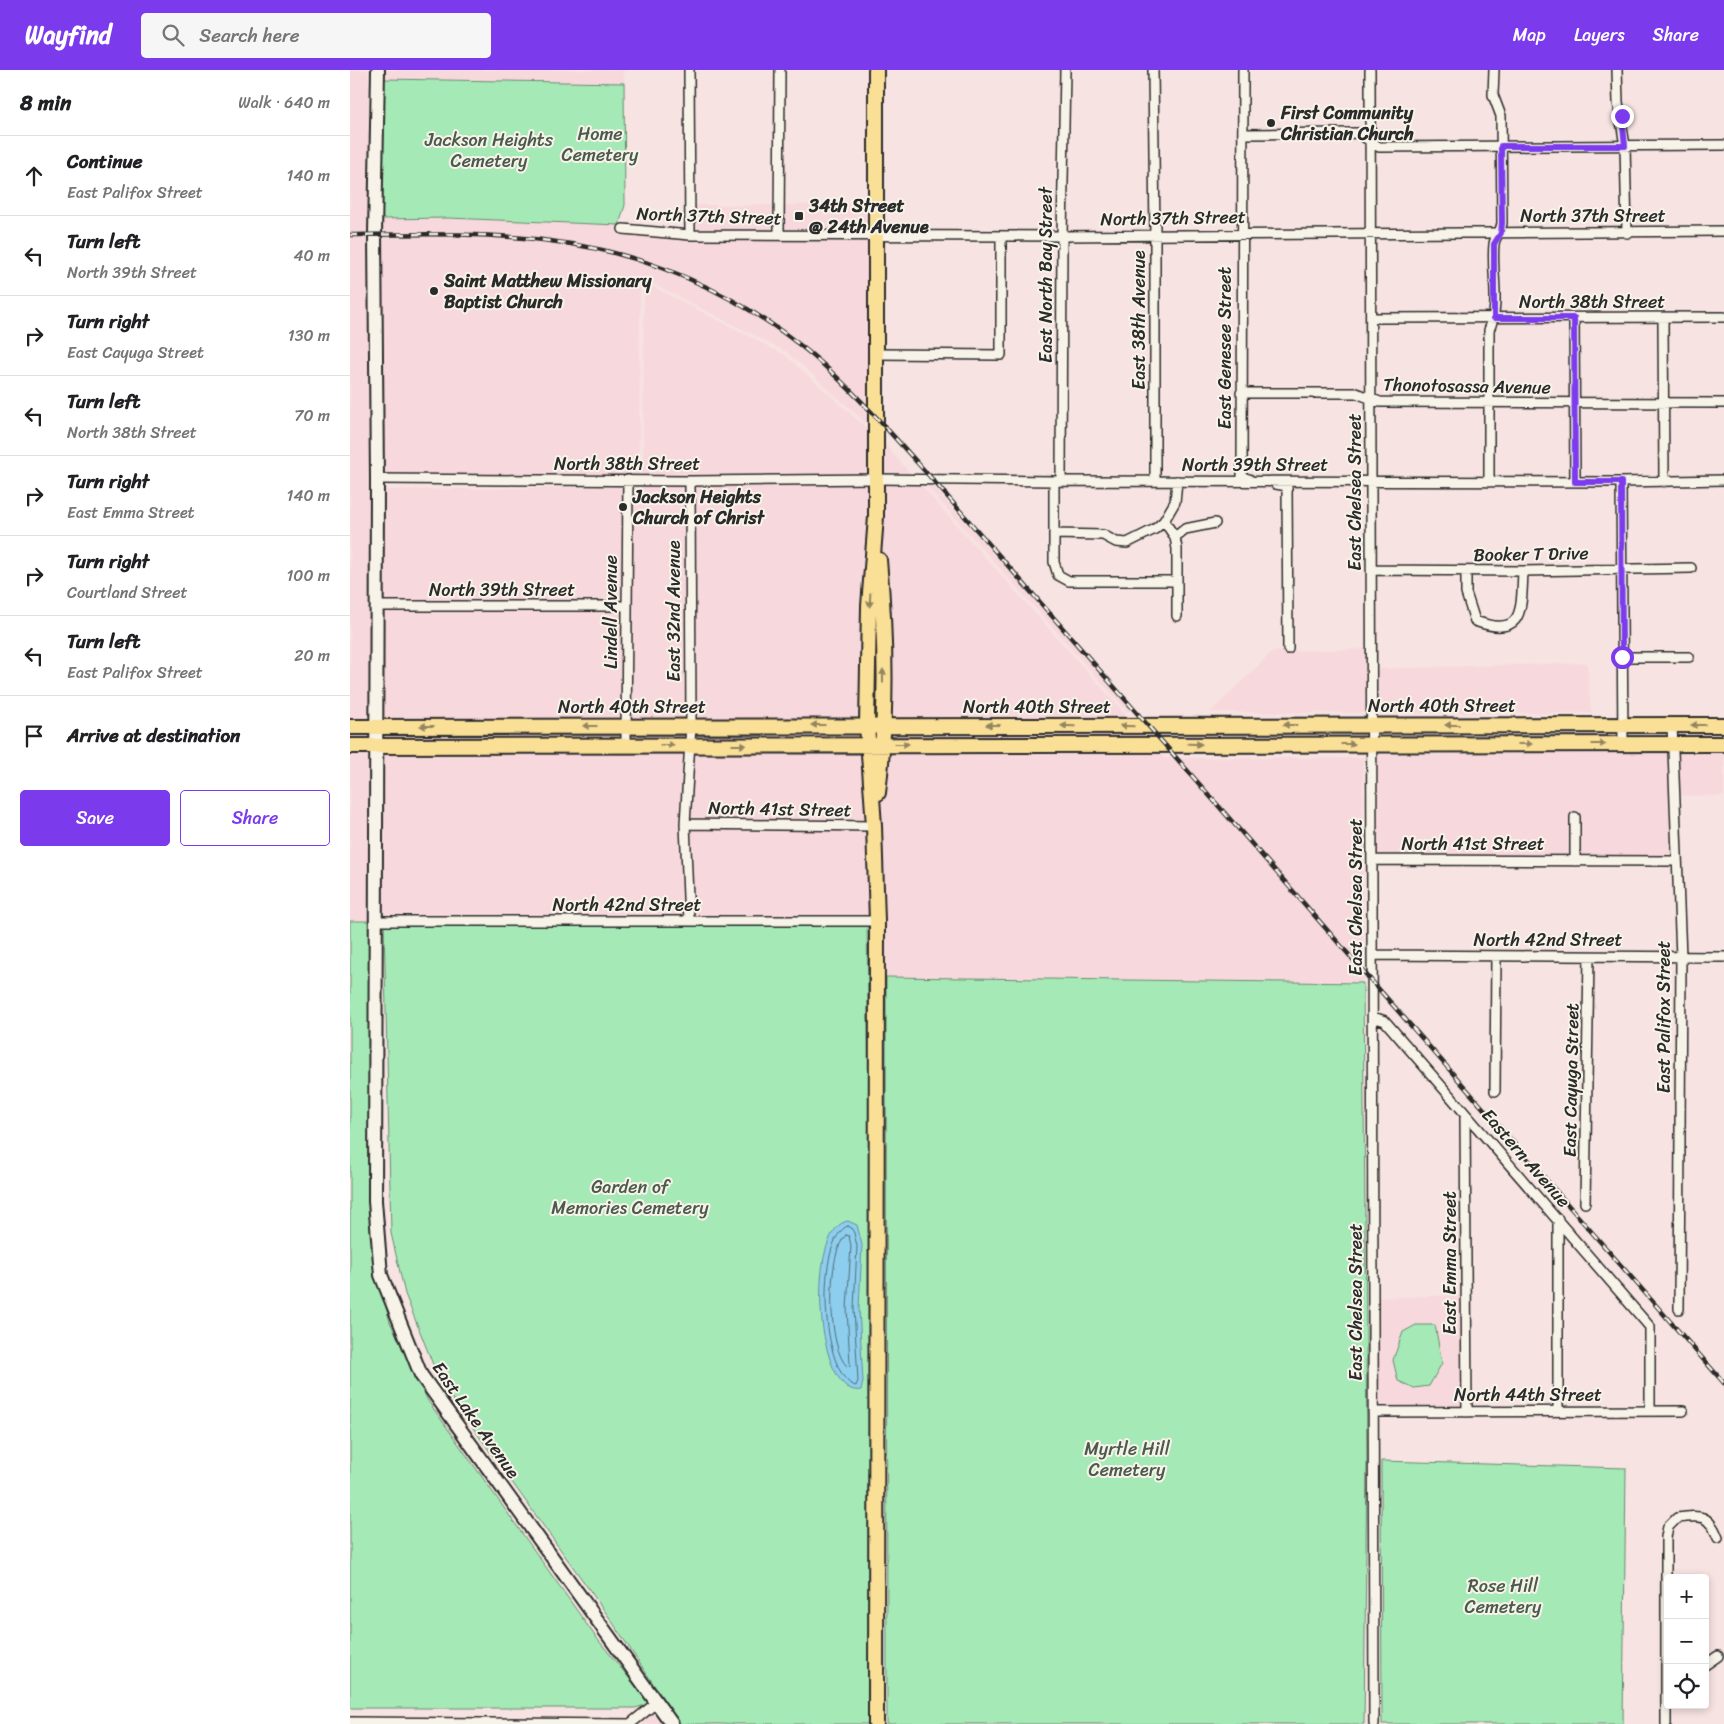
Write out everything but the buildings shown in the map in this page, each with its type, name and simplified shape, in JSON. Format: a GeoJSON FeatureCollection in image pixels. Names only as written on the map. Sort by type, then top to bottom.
{"type":"FeatureCollection","features":[{"type":"Feature","properties":{"kind":"main road"},"geometry":{"type":"LineString","coordinates":[[876,70],[876,517],[882,607],[883,725],[875,744],[874,826],[877,921],[876,1724]]}},
{"type":"Feature","properties":{"kind":"main road"},"geometry":{"type":"LineString","coordinates":[[875,744],[867,725],[870,606],[876,517]]}},
{"type":"Feature","properties":{"kind":"main road","name":"North 40th Street"},"geometry":{"type":"LineString","coordinates":[[350,727],[691,725],[1724,725]]}},
{"type":"Feature","properties":{"kind":"main road","name":"North 40th Street"},"geometry":{"type":"LineString","coordinates":[[350,746],[1724,744]]}},
{"type":"Feature","properties":{"kind":"street","name":"East Lake Avenue"},"geometry":{"type":"LineString","coordinates":[[378,70],[375,234],[377,479],[375,1201],[381,1274],[421,1375],[672,1724]]}},
{"type":"Feature","properties":{"kind":"street"},"geometry":{"type":"LineString","coordinates":[[689,70],[690,235]]}},
{"type":"Feature","properties":{"kind":"street"},"geometry":{"type":"LineString","coordinates":[[779,235],[780,70]]}},
{"type":"Feature","properties":{"kind":"street","name":"East North Bay Street"},"geometry":{"type":"LineString","coordinates":[[1065,70],[1058,481],[1054,534],[1055,570],[1063,579],[1069,581],[1177,581]]}},
{"type":"Feature","properties":{"kind":"street","name":"East 38th Avenue"},"geometry":{"type":"LineString","coordinates":[[1153,70],[1155,480]]}},
{"type":"Feature","properties":{"kind":"street","name":"East Genesee Street"},"geometry":{"type":"LineString","coordinates":[[1243,70],[1241,233],[1242,477],[1287,486],[1288,649]]}},
{"type":"Feature","properties":{"kind":"street","name":"East Chelsea Street"},"geometry":{"type":"LineString","coordinates":[[1370,70],[1374,1724]]}},
{"type":"Feature","properties":{"kind":"street"},"geometry":{"type":"LineString","coordinates":[[1489,482],[1489,330],[1494,318],[1494,244],[1501,233],[1501,116],[1493,96],[1494,70]]}},
{"type":"Feature","properties":{"kind":"street"},"geometry":{"type":"LineString","coordinates":[[1617,70],[1618,102],[1625,146],[1627,233]]}},
{"type":"Feature","properties":{"kind":"street"},"geometry":{"type":"LineString","coordinates":[[1243,134],[1358,133],[1379,148],[1724,145]]}},
{"type":"Feature","properties":{"kind":"street","name":"North 37th Street"},"geometry":{"type":"LineString","coordinates":[[623,229],[690,235],[1001,236],[1724,231]]}},
{"type":"Feature","properties":{"kind":"street"},"geometry":{"type":"LineString","coordinates":[[876,354],[1001,355],[1001,236]]}},
{"type":"Feature","properties":{"kind":"street","name":"North 38th Street"},"geometry":{"type":"LineString","coordinates":[[1370,318],[1724,318]]}},
{"type":"Feature","properties":{"kind":"street"},"geometry":{"type":"LineString","coordinates":[[1574,318],[1575,482]]}},
{"type":"Feature","properties":{"kind":"street"},"geometry":{"type":"LineString","coordinates":[[1663,319],[1664,482]]}},
{"type":"Feature","properties":{"kind":"street","name":"Thonotosassa Avenue"},"geometry":{"type":"LineString","coordinates":[[1241,393],[1356,393],[1371,400],[1489,403],[1724,403]]}},
{"type":"Feature","properties":{"kind":"street","name":"North 38th Street"},"geometry":{"type":"LineString","coordinates":[[377,479],[690,481],[876,479]]}},
{"type":"Feature","properties":{"kind":"street","name":"North 39th Street"},"geometry":{"type":"LineString","coordinates":[[876,479],[1372,482],[1664,482],[1724,480]]}},
{"type":"Feature","properties":{"kind":"street","name":"Lindell Avenue"},"geometry":{"type":"LineString","coordinates":[[626,745],[628,480]]}},
{"type":"Feature","properties":{"kind":"street","name":"East 32nd Avenue"},"geometry":{"type":"LineString","coordinates":[[689,921],[685,824],[691,745],[690,481]]}},
{"type":"Feature","properties":{"kind":"street"},"geometry":{"type":"LineString","coordinates":[[1054,534],[1103,535],[1116,542],[1127,543],[1155,529],[1164,522],[1175,502],[1177,481]]}},
{"type":"Feature","properties":{"kind":"street"},"geometry":{"type":"LineString","coordinates":[[1621,482],[1620,569],[1623,744]]}},
{"type":"Feature","properties":{"kind":"street"},"geometry":{"type":"LineString","coordinates":[[1164,522],[1175,537],[1177,616]]}},
{"type":"Feature","properties":{"kind":"street"},"geometry":{"type":"LineString","coordinates":[[1175,537],[1184,529],[1216,523]]}},
{"type":"Feature","properties":{"kind":"street","name":"Booker T Drive"},"geometry":{"type":"LineString","coordinates":[[1372,570],[1523,572],[1691,568]]}},
{"type":"Feature","properties":{"kind":"street"},"geometry":{"type":"LineString","coordinates":[[1466,572],[1468,607],[1475,621],[1489,626],[1503,627],[1514,621],[1521,612],[1523,572]]}},
{"type":"Feature","properties":{"kind":"street","name":"North 39th Street"},"geometry":{"type":"LineString","coordinates":[[377,606],[627,606]]}},
{"type":"Feature","properties":{"kind":"street"},"geometry":{"type":"LineString","coordinates":[[1622,657],[1689,657]]}},
{"type":"Feature","properties":{"kind":"street"},"geometry":{"type":"LineString","coordinates":[[1042,725],[1042,744]]}},
{"type":"Feature","properties":{"kind":"street"},"geometry":{"type":"LineString","coordinates":[[1216,725],[1216,744]]}},
{"type":"Feature","properties":{"kind":"street"},"geometry":{"type":"LineString","coordinates":[[1501,725],[1501,744]]}},
{"type":"Feature","properties":{"kind":"street"},"geometry":{"type":"LineString","coordinates":[[1575,725],[1575,744]]}},
{"type":"Feature","properties":{"kind":"street","name":"East Palifox Street"},"geometry":{"type":"LineString","coordinates":[[1672,725],[1681,957],[1679,1309]]}},
{"type":"Feature","properties":{"kind":"street"},"geometry":{"type":"LineString","coordinates":[[503,726],[503,746]]}},
{"type":"Feature","properties":{"kind":"street"},"geometry":{"type":"LineString","coordinates":[[1575,818],[1575,861]]}},
{"type":"Feature","properties":{"kind":"street","name":"North 41st Street"},"geometry":{"type":"LineString","coordinates":[[685,824],[874,826]]}},
{"type":"Feature","properties":{"kind":"street","name":"North 41st Street"},"geometry":{"type":"LineString","coordinates":[[1372,860],[1676,861]]}},
{"type":"Feature","properties":{"kind":"street","name":"North 42nd Street"},"geometry":{"type":"LineString","coordinates":[[377,921],[877,921]]}},
{"type":"Feature","properties":{"kind":"street","name":"North 42nd Street"},"geometry":{"type":"LineString","coordinates":[[1372,955],[1724,956]]}},
{"type":"Feature","properties":{"kind":"street"},"geometry":{"type":"LineString","coordinates":[[1495,1091],[1496,956]]}},
{"type":"Feature","properties":{"kind":"street","name":"East Cayuga Street"},"geometry":{"type":"LineString","coordinates":[[1585,1203],[1589,957]]}},
{"type":"Feature","properties":{"kind":"street","name":"Eastern Avenue"},"geometry":{"type":"LineString","coordinates":[[1373,1016],[1385,1021],[1650,1327],[1650,1411]]}},
{"type":"Feature","properties":{"kind":"street","name":"East Emma Street"},"geometry":{"type":"LineString","coordinates":[[1466,1114],[1466,1412]]}},
{"type":"Feature","properties":{"kind":"street"},"geometry":{"type":"LineString","coordinates":[[1558,1219],[1558,1411]]}},
{"type":"Feature","properties":{"kind":"street","name":"North 44th Street"},"geometry":{"type":"LineString","coordinates":[[1373,1412],[1684,1411]]}},
{"type":"Feature","properties":{"kind":"street"},"geometry":{"type":"LineString","coordinates":[[1667,1664],[1666,1537],[1668,1527],[1677,1518],[1703,1517],[1712,1523],[1718,1538]]}},
{"type":"Feature","properties":{"kind":"street"},"geometry":{"type":"LineString","coordinates":[[1706,1664],[1718,1656]]}},
{"type":"Feature","properties":{"kind":"street"},"geometry":{"type":"LineString","coordinates":[[350,1722],[630,1724],[656,1703]]}},
{"type":"Feature","properties":{"kind":"street"},"geometry":{"type":"LineString","coordinates":[[1666,1709],[1666,1724]]}},
{"type":"Feature","properties":{"kind":"shaded area"},"geometry":{"type":"Polygon","coordinates":[[[350,70],[368,70],[371,490],[643,487],[644,282],[785,355],[883,443],[1164,758],[1363,758],[1363,983],[877,977],[877,922],[350,920],[350,70]]]}},
{"type":"Feature","properties":{"kind":"shaded area"},"geometry":{"type":"Polygon","coordinates":[[[383,70],[624,70],[624,83],[383,79],[383,70]]]}},
{"type":"Feature","properties":{"kind":"shaded area"},"geometry":{"type":"Polygon","coordinates":[[[871,204],[871,231],[784,231],[784,205],[871,204]]]}},
{"type":"Feature","properties":{"kind":"shaded area"},"geometry":{"type":"Polygon","coordinates":[[[694,205],[775,205],[775,231],[694,231],[694,205]]]}},
{"type":"Feature","properties":{"kind":"shaded area"},"geometry":{"type":"Polygon","coordinates":[[[448,218],[619,225],[618,233],[685,239],[871,239],[871,427],[787,352],[644,279],[640,282],[639,476],[382,475],[380,219],[448,218]]]}},
{"type":"Feature","properties":{"kind":"shaded area"},"geometry":{"type":"Polygon","coordinates":[[[924,483],[930,483],[1134,711],[1127,711],[924,483]]]}},
{"type":"Feature","properties":{"kind":"shaded area"},"geometry":{"type":"Polygon","coordinates":[[[1367,649],[1366,713],[1211,712],[1273,651],[1292,653],[1292,651],[1367,649]]]}},
{"type":"Feature","properties":{"kind":"shaded area"},"geometry":{"type":"Polygon","coordinates":[[[1587,663],[1591,713],[1376,713],[1376,669],[1587,663]]]}},
{"type":"Feature","properties":{"kind":"shaded area"},"geometry":{"type":"Polygon","coordinates":[[[1668,753],[1671,857],[1580,857],[1579,813],[1570,814],[1570,856],[1376,855],[1376,755],[1668,753]]]}},
{"type":"Feature","properties":{"kind":"shaded area"},"geometry":{"type":"Polygon","coordinates":[[[1677,753],[1724,753],[1724,796],[1678,795],[1677,753]]]}},
{"type":"Feature","properties":{"kind":"shaded area"},"geometry":{"type":"Polygon","coordinates":[[[1461,1295],[1462,1407],[1377,1408],[1377,1298],[1461,1295]]]}},
{"type":"Feature","properties":{"kind":"shaded area"},"geometry":{"type":"Polygon","coordinates":[[[655,1709],[666,1724],[637,1724],[655,1709]]]}},
{"type":"Feature","properties":{"kind":"green space","name":"Jackson Heights Cemetery"},"geometry":{"type":"Polygon","coordinates":[[[383,79],[624,83],[625,205],[619,225],[448,218],[380,219],[383,79]]]}},
{"type":"Feature","properties":{"kind":"green space"},"geometry":{"type":"Polygon","coordinates":[[[350,921],[371,921],[368,1200],[374,1263],[390,1322],[428,1401],[595,1636],[650,1704],[635,1708],[350,1708],[350,921]]]}},
{"type":"Feature","properties":{"kind":"green space","name":"Garden of Memories Cemetery"},"geometry":{"type":"Polygon","coordinates":[[[384,921],[867,921],[871,1298],[870,1724],[680,1724],[609,1617],[440,1382],[405,1294],[391,1233],[384,921]]]}},
{"type":"Feature","properties":{"kind":"green space","name":"Myrtle Hill Cemetery"},"geometry":{"type":"Polygon","coordinates":[[[886,977],[1363,983],[1367,1460],[1364,1724],[887,1724],[886,977]]]}},
{"type":"Feature","properties":{"kind":"green space"},"geometry":{"type":"Polygon","coordinates":[[[1416,1325],[1435,1325],[1442,1363],[1429,1386],[1414,1388],[1398,1381],[1393,1360],[1403,1332],[1416,1325]]]}},
{"type":"Feature","properties":{"kind":"green space","name":"Rose Hill Cemetery"},"geometry":{"type":"Polygon","coordinates":[[[1381,1461],[1626,1468],[1623,1724],[1382,1724],[1381,1461]]]}},
{"type":"Feature","properties":{"kind":"water"},"geometry":{"type":"Polygon","coordinates":[[[848,1221],[857,1225],[862,1245],[859,1308],[863,1382],[861,1390],[845,1386],[834,1368],[825,1342],[821,1311],[821,1279],[825,1251],[834,1230],[848,1221]]]}},
{"type":"Feature","properties":{"kind":"railway"},"geometry":{"type":"LineString","coordinates":[[350,235],[450,234],[500,236],[550,241],[621,255],[689,279],[721,294],[753,312],[811,354],[858,398],[932,479],[1724,1383]]}},
{"type":"Feature","properties":{"kind":"place","name":"First Community Christian Church"},"geometry":{"type":"Point","coordinates":[1271,123]}},
{"type":"Feature","properties":{"kind":"place","name":"34th Street @ 24th Avenue"},"geometry":{"type":"Point","coordinates":[799,216]}},
{"type":"Feature","properties":{"kind":"place","name":"Saint Matthew Missionary Baptist Church"},"geometry":{"type":"Point","coordinates":[434,291]}},
{"type":"Feature","properties":{"kind":"place","name":"Jackson Heights Church of Christ"},"geometry":{"type":"Point","coordinates":[623,507]}},
{"type":"Feature","properties":{"kind":"route"},"geometry":{"type":"LineString","coordinates":[[1622,116],[1625,146],[1501,146],[1502,223],[1501,233],[1494,244],[1494,318],[1574,318],[1575,482],[1621,482],[1622,657]]}},
{"type":"Feature","properties":{"kind":"park label","name":"Home Cemetery"},"geometry":{"type":"Point","coordinates":[600,144]}}]}
